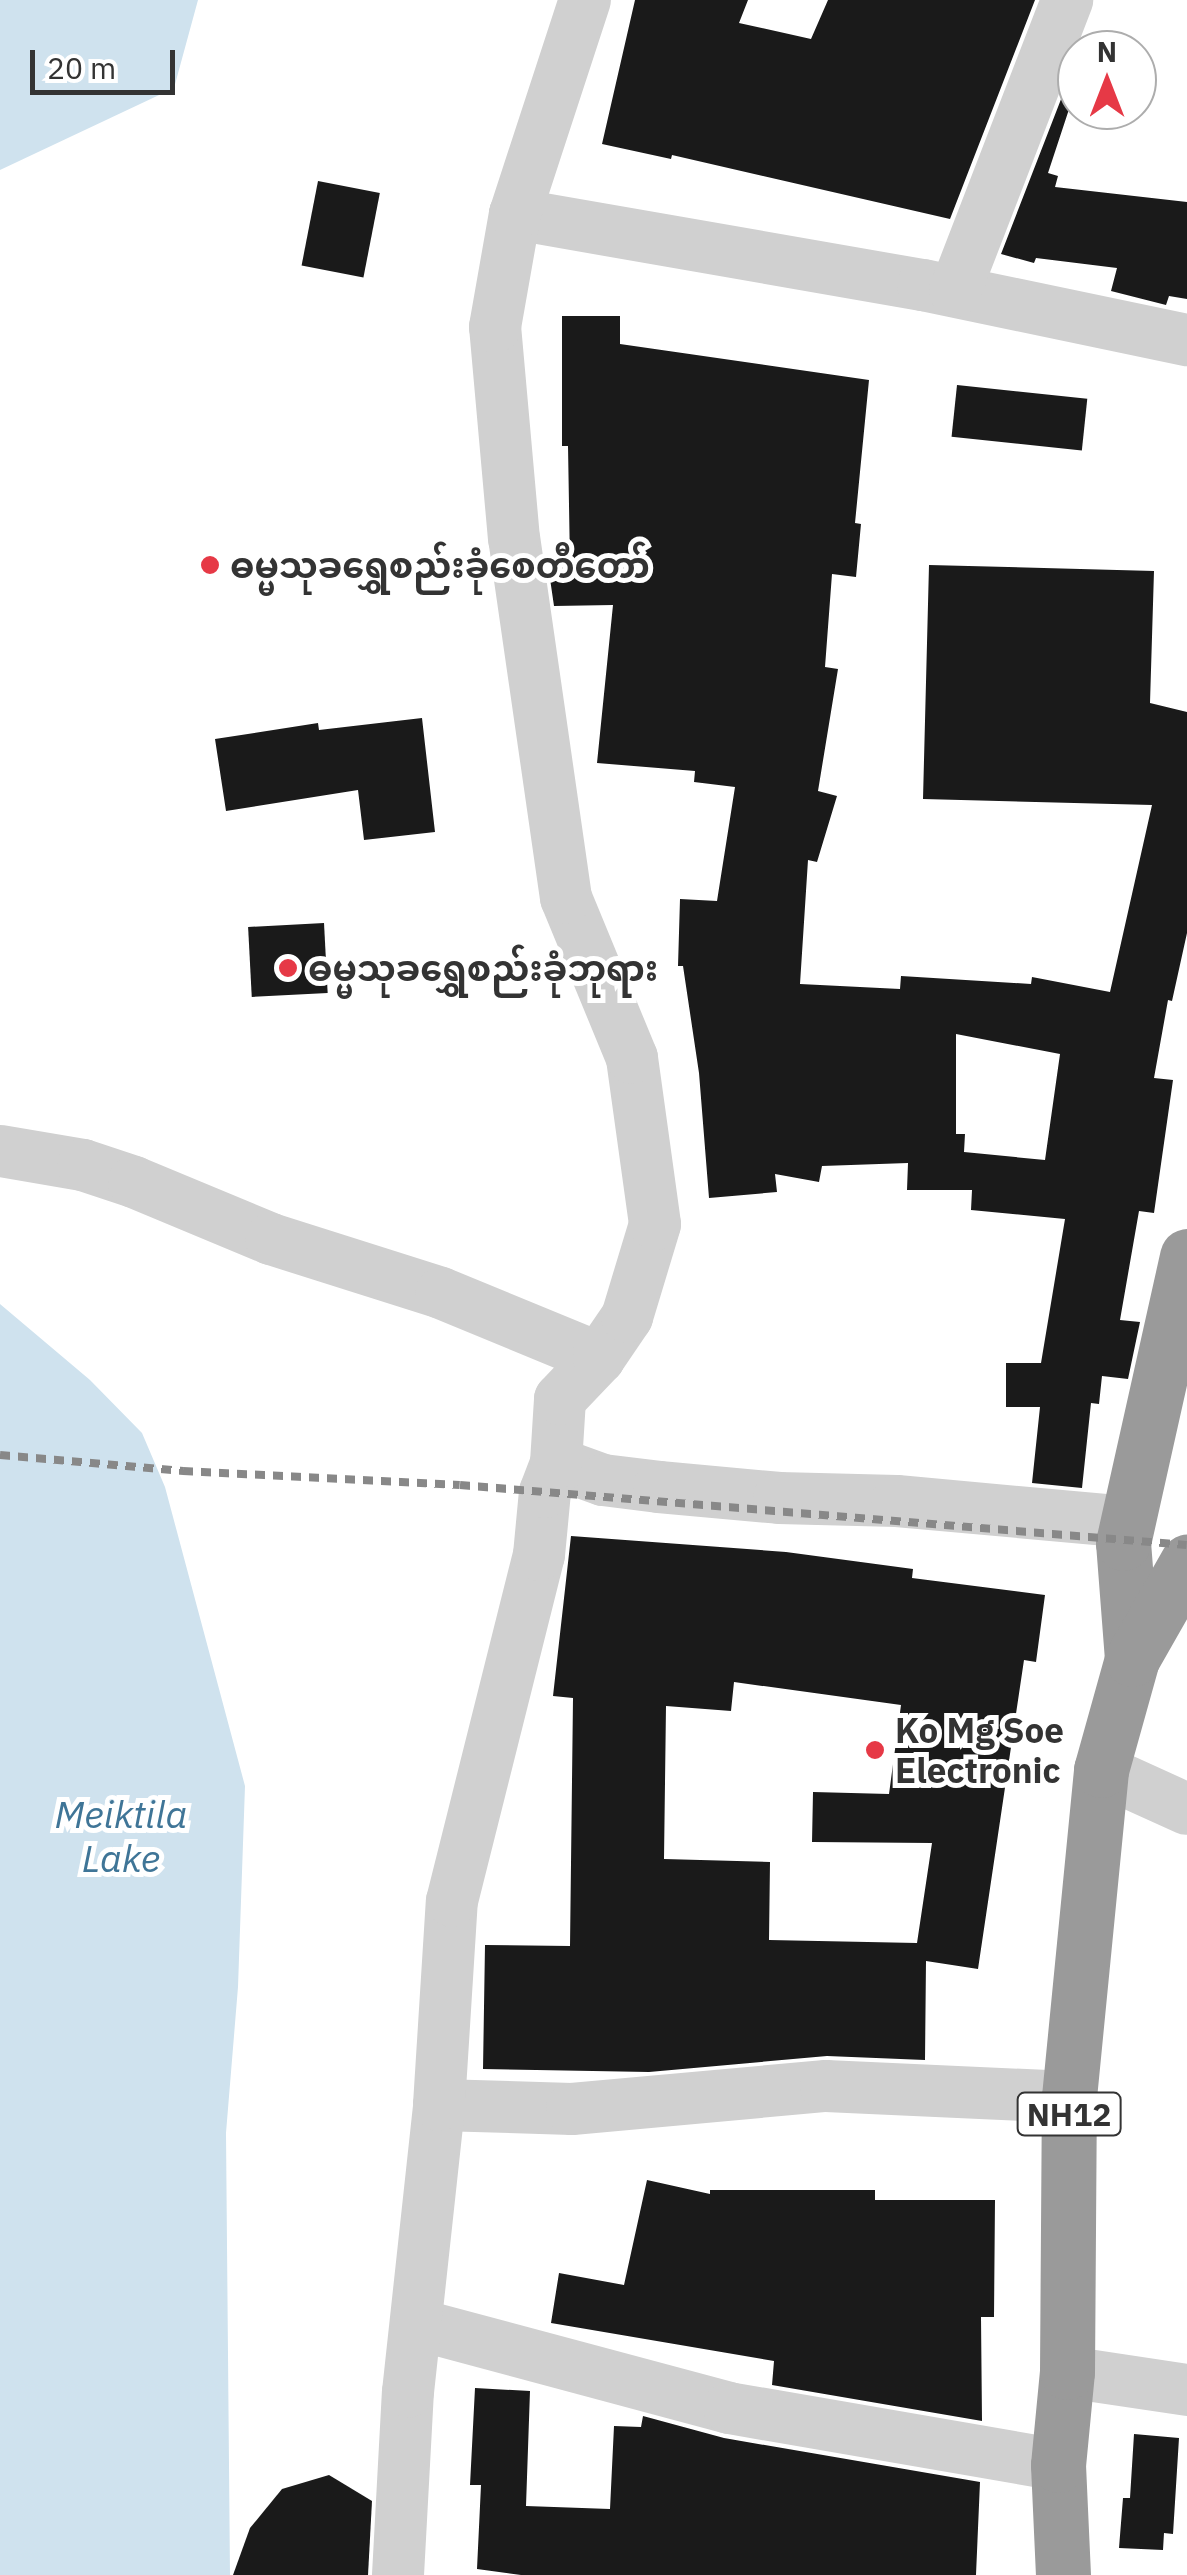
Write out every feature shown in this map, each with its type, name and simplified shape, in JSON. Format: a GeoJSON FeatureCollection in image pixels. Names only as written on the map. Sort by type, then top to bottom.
{"type":"FeatureCollection","features":[{"type":"Feature","properties":{"kind":"highway","name":"NH12"},"geometry":{"type":"LineString","coordinates":[[1132,1659],[1123,1542],[1187,1256]]}},
{"type":"Feature","properties":{"kind":"highway","name":"NH12"},"geometry":{"type":"LineString","coordinates":[[1062,2575],[1058,2465],[1067,2372],[1069,2098],[1101,1770],[1132,1659],[1187,1562]]}},
{"type":"Feature","properties":{"kind":"street"},"geometry":{"type":"LineString","coordinates":[[398,2575],[416,2324],[440,2106],[452,1901],[539,1556],[545,1492],[556,1463],[560,1400],[599,1358],[627,1316],[655,1224],[632,1058],[566,898],[514,539],[495,327],[515,214],[585,0]]}},
{"type":"Feature","properties":{"kind":"street"},"geometry":{"type":"LineString","coordinates":[[955,292],[1067,0]]}},
{"type":"Feature","properties":{"kind":"street"},"geometry":{"type":"LineString","coordinates":[[515,214],[955,292],[1187,340]]}},
{"type":"Feature","properties":{"kind":"street"},"geometry":{"type":"LineString","coordinates":[[0,1151],[83,1166],[134,1182],[271,1238],[441,1293],[599,1358]]}},
{"type":"Feature","properties":{"kind":"street"},"geometry":{"type":"LineString","coordinates":[[556,1463],[604,1480],[676,1489],[779,1498],[897,1501],[1127,1522]]}},
{"type":"Feature","properties":{"kind":"street"},"geometry":{"type":"LineString","coordinates":[[1101,1770],[1187,1809]]}},
{"type":"Feature","properties":{"kind":"street"},"geometry":{"type":"LineString","coordinates":[[440,2106],[572,2110],[826,2086],[1069,2098]]}},
{"type":"Feature","properties":{"kind":"street"},"geometry":{"type":"LineString","coordinates":[[416,2324],[729,2408],[1058,2465]]}},
{"type":"Feature","properties":{"kind":"street"},"geometry":{"type":"LineString","coordinates":[[1067,2372],[1187,2390]]}},
{"type":"Feature","properties":{"kind":"water"},"geometry":{"type":"Polygon","coordinates":[[[0,0],[198,0],[174,88],[0,170],[0,0]]]}},
{"type":"Feature","properties":{"kind":"water","name":"Meiktila Lake"},"geometry":{"type":"Polygon","coordinates":[[[0,1304],[90,1380],[142,1433],[165,1487],[245,1786],[238,1987],[226,2133],[230,2575],[0,2575],[0,1304]]]}},
{"type":"Feature","properties":{"kind":"building"},"geometry":{"type":"Polygon","coordinates":[[[635,0],[748,0],[739,23],[811,39],[828,0],[1035,0],[950,219],[672,155],[671,159],[602,144],[635,0]]]}},
{"type":"Feature","properties":{"kind":"building"},"geometry":{"type":"Polygon","coordinates":[[[1057,110],[1057,130],[1062,130],[1048,173],[1058,176],[1055,187],[1187,202],[1187,299],[1169,296],[1166,305],[1111,291],[1117,268],[1036,258],[1034,263],[1001,254],[1057,110]]]}},
{"type":"Feature","properties":{"kind":"building"},"geometry":{"type":"Polygon","coordinates":[[[318,181],[380,193],[363,277],[302,265],[318,181]]]}},
{"type":"Feature","properties":{"kind":"building"},"geometry":{"type":"Polygon","coordinates":[[[562,316],[620,316],[620,344],[869,380],[855,523],[861,524],[856,577],[832,574],[825,667],[838,669],[818,791],[837,796],[817,862],[808,860],[800,984],[900,989],[901,976],[1031,984],[1032,977],[1110,992],[1152,805],[923,799],[929,565],[1154,571],[1150,703],[1187,712],[1187,933],[1172,1001],[1168,1000],[1154,1078],[1173,1080],[1154,1213],[1139,1211],[1120,1320],[1140,1322],[1128,1379],[1102,1376],[1099,1404],[1091,1403],[1082,1488],[1032,1483],[1040,1407],[1006,1407],[1006,1363],[1041,1363],[1065,1219],[971,1210],[972,1190],[907,1190],[908,1163],[822,1166],[819,1182],[775,1174],[777,1192],[709,1198],[699,1073],[683,966],[678,966],[680,899],[717,901],[735,787],[694,782],[695,771],[597,763],[613,605],[554,606],[548,565],[570,564],[568,446],[562,446],[562,316]],[[956,1034],[956,1134],[965,1134],[964,1152],[1045,1160],[1060,1054],[956,1034]]]}},
{"type":"Feature","properties":{"kind":"building"},"geometry":{"type":"Polygon","coordinates":[[[957,385],[1087,399],[1082,450],[952,437],[957,385]]]}},
{"type":"Feature","properties":{"kind":"building"},"geometry":{"type":"Polygon","coordinates":[[[422,718],[435,832],[364,840],[358,790],[226,811],[215,739],[318,723],[319,730],[422,718]]]}},
{"type":"Feature","properties":{"kind":"building"},"geometry":{"type":"Polygon","coordinates":[[[324,923],[328,993],[252,997],[248,927],[324,923]]]}},
{"type":"Feature","properties":{"kind":"building"},"geometry":{"type":"Polygon","coordinates":[[[571,1536],[786,1552],[913,1569],[912,1578],[1045,1595],[1036,1662],[1024,1660],[978,1969],[926,1961],[925,2060],[827,2056],[649,2072],[483,2069],[485,1945],[570,1946],[573,1698],[553,1696],[571,1536]],[[734,1682],[731,1711],[666,1706],[664,1859],[770,1862],[769,1940],[917,1943],[932,1843],[812,1842],[813,1792],[889,1794],[901,1705],[734,1682]]]}},
{"type":"Feature","properties":{"kind":"building"},"geometry":{"type":"Polygon","coordinates":[[[647,2180],[710,2194],[710,2190],[875,2190],[875,2200],[995,2200],[994,2317],[981,2317],[982,2421],[772,2385],[774,2361],[551,2323],[559,2273],[624,2285],[647,2180]]]}},
{"type":"Feature","properties":{"kind":"building"},"geometry":{"type":"Polygon","coordinates":[[[475,2388],[530,2391],[526,2506],[610,2509],[614,2426],[641,2427],[643,2416],[724,2438],[980,2482],[976,2575],[521,2575],[477,2569],[481,2485],[470,2485],[475,2388]]]}},
{"type":"Feature","properties":{"kind":"building"},"geometry":{"type":"Polygon","coordinates":[[[1134,2434],[1179,2438],[1173,2534],[1164,2533],[1163,2550],[1119,2548],[1123,2498],[1130,2498],[1134,2434]]]}},
{"type":"Feature","properties":{"kind":"building"},"geometry":{"type":"Polygon","coordinates":[[[329,2475],[372,2501],[368,2575],[233,2575],[250,2528],[282,2489],[329,2475]]]}},
{"type":"Feature","properties":{"kind":"railway"},"geometry":{"type":"LineString","coordinates":[[0,1455],[183,1471],[460,1485],[1187,1545]]}},
{"type":"Feature","properties":{"kind":"place","name":"ဓမ္မသုခရွှေစည်းခုံစေတီတော်"},"geometry":{"type":"Point","coordinates":[210,565]}},
{"type":"Feature","properties":{"kind":"place","name":"ဓမ္မသုခရွှေစည်းခုံဘုရား"},"geometry":{"type":"Point","coordinates":[288,968]}},
{"type":"Feature","properties":{"kind":"place","name":"Ko Mg Soe Electronic"},"geometry":{"type":"Point","coordinates":[875,1750]}}]}
